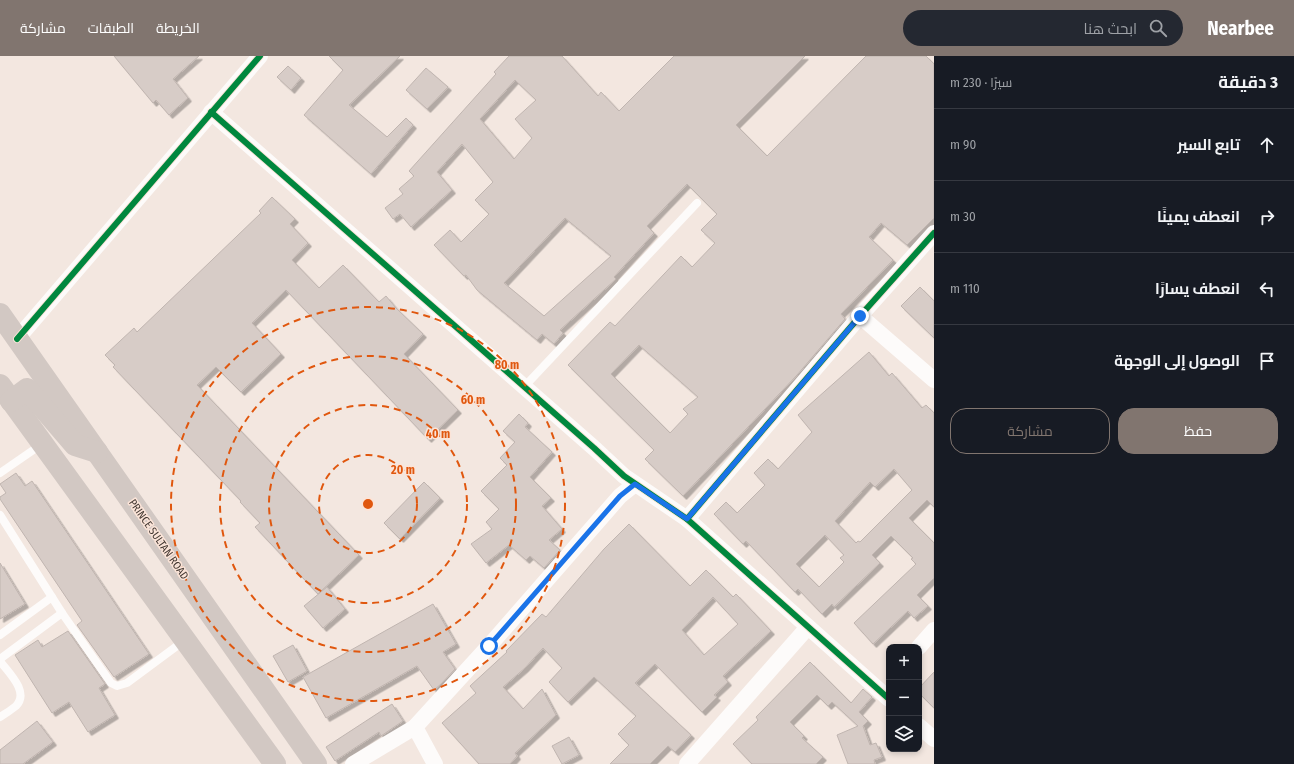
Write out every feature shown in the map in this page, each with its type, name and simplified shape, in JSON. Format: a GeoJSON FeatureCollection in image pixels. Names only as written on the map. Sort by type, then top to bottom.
{"type":"FeatureCollection","features":[{"type":"Feature","properties":{"kind":"main road","name":"PRINCE SULTAN ROAD"},"geometry":{"type":"LineString","coordinates":[[0,314],[316,764]]}},
{"type":"Feature","properties":{"kind":"main road"},"geometry":{"type":"LineString","coordinates":[[98,452],[75,445],[27,389],[6,393],[275,764]]}},
{"type":"Feature","properties":{"kind":"street"},"geometry":{"type":"LineString","coordinates":[[17,339],[260,56]]}},
{"type":"Feature","properties":{"kind":"street"},"geometry":{"type":"LineString","coordinates":[[212,112],[624,476],[687,519],[808,627],[886,690]]}},
{"type":"Feature","properties":{"kind":"street"},"geometry":{"type":"LineString","coordinates":[[687,519],[860,316],[934,234]]}},
{"type":"Feature","properties":{"kind":"street"},"geometry":{"type":"LineString","coordinates":[[860,316],[934,380]]}},
{"type":"Feature","properties":{"kind":"street"},"geometry":{"type":"LineString","coordinates":[[353,764],[415,727],[489,646],[620,496],[635,484]]}},
{"type":"Feature","properties":{"kind":"street"},"geometry":{"type":"LineString","coordinates":[[687,764],[808,627]]}},
{"type":"Feature","properties":{"kind":"street"},"geometry":{"type":"LineString","coordinates":[[922,644],[934,630]]}},
{"type":"Feature","properties":{"kind":"street"},"geometry":{"type":"LineString","coordinates":[[415,727],[435,764]]}},
{"type":"Feature","properties":{"kind":"street"},"geometry":{"type":"LineString","coordinates":[[922,729],[934,739]]}},
{"type":"Feature","properties":{"kind":"lane"},"geometry":{"type":"LineString","coordinates":[[524,387],[697,202]]}},
{"type":"Feature","properties":{"kind":"lane"},"geometry":{"type":"LineString","coordinates":[[0,473],[42,444]]}},
{"type":"Feature","properties":{"kind":"lane"},"geometry":{"type":"LineString","coordinates":[[0,515],[62,613],[111,683],[117,686],[128,683],[185,640]]}},
{"type":"Feature","properties":{"kind":"lane"},"geometry":{"type":"LineString","coordinates":[[0,635],[52,597]]}},
{"type":"Feature","properties":{"kind":"lane"},"geometry":{"type":"LineString","coordinates":[[0,717],[17,705],[21,698],[20,688],[0,660],[62,613]]}},
{"type":"Feature","properties":{"kind":"building"},"geometry":{"type":"Polygon","coordinates":[[[114,56],[199,56],[173,79],[188,98],[169,115],[156,100],[153,103],[114,56]]]}},
{"type":"Feature","properties":{"kind":"building"},"geometry":{"type":"Polygon","coordinates":[[[329,56],[400,56],[349,105],[387,137],[406,118],[413,125],[371,174],[304,115],[343,70],[329,56]]]}},
{"type":"Feature","properties":{"kind":"building"},"geometry":{"type":"Polygon","coordinates":[[[509,56],[562,56],[598,96],[601,92],[619,111],[674,56],[805,56],[736,125],[767,156],[866,56],[926,56],[934,64],[934,218],[907,245],[881,223],[869,237],[893,260],[841,314],[845,319],[797,375],[683,496],[645,459],[654,450],[568,365],[610,322],[615,326],[681,256],[692,267],[715,243],[701,230],[717,214],[687,184],[647,226],[654,233],[614,277],[616,279],[560,330],[563,333],[554,344],[542,334],[537,340],[477,290],[466,275],[464,276],[434,245],[450,230],[461,242],[489,214],[475,200],[493,182],[462,144],[437,172],[452,190],[411,227],[400,214],[393,219],[385,208],[403,194],[399,189],[414,176],[409,171],[496,74],[494,72],[509,56]],[[515,80],[480,119],[514,159],[532,138],[515,119],[536,100],[515,80]],[[565,218],[504,283],[544,316],[611,256],[565,218]],[[639,345],[611,374],[670,433],[688,414],[683,409],[698,397],[639,345]]]}},
{"type":"Feature","properties":{"kind":"building"},"geometry":{"type":"Polygon","coordinates":[[[288,66],[301,78],[291,90],[277,77],[288,66]]]}},
{"type":"Feature","properties":{"kind":"building"},"geometry":{"type":"Polygon","coordinates":[[[426,68],[448,87],[427,109],[406,90],[426,68]]]}},
{"type":"Feature","properties":{"kind":"building"},"geometry":{"type":"Polygon","coordinates":[[[272,197],[295,219],[290,224],[308,243],[292,260],[319,288],[343,265],[379,302],[386,296],[396,308],[423,334],[404,354],[458,410],[428,439],[286,290],[252,323],[281,354],[241,392],[216,367],[197,385],[359,555],[318,594],[255,527],[260,523],[240,502],[241,501],[113,367],[115,365],[105,355],[134,328],[137,332],[261,213],[259,211],[272,197]]]}},
{"type":"Feature","properties":{"kind":"building"},"geometry":{"type":"Polygon","coordinates":[[[920,287],[934,301],[934,338],[901,306],[920,287]]]}},
{"type":"Feature","properties":{"kind":"building"},"geometry":{"type":"Polygon","coordinates":[[[869,352],[889,376],[892,373],[922,408],[926,405],[934,413],[934,507],[927,500],[909,518],[934,543],[934,578],[917,595],[928,606],[914,618],[908,611],[873,644],[854,623],[916,564],[911,559],[913,558],[891,536],[872,555],[880,563],[834,607],[832,604],[822,614],[798,589],[795,592],[746,541],[743,544],[714,514],[726,502],[737,513],[765,485],[754,473],[768,459],[778,469],[812,432],[798,415],[869,352]],[[894,469],[875,487],[870,482],[835,521],[856,543],[858,541],[860,542],[912,490],[894,469]],[[825,535],[796,564],[819,587],[844,562],[840,558],[844,555],[825,535]]]}},
{"type":"Feature","properties":{"kind":"building"},"geometry":{"type":"Polygon","coordinates":[[[519,414],[528,423],[525,427],[552,452],[530,477],[551,498],[542,506],[562,529],[549,540],[560,550],[544,568],[530,556],[526,560],[509,545],[486,563],[471,544],[492,529],[486,522],[499,509],[481,491],[507,465],[500,458],[515,442],[503,431],[519,414]]]}},
{"type":"Feature","properties":{"kind":"building"},"geometry":{"type":"Polygon","coordinates":[[[16,473],[25,486],[32,481],[149,654],[114,677],[77,625],[82,621],[0,499],[0,497],[6,493],[0,484],[16,473]]]}},
{"type":"Feature","properties":{"kind":"building"},"geometry":{"type":"Polygon","coordinates":[[[424,482],[440,498],[400,539],[384,523],[424,482]]]}},
{"type":"Feature","properties":{"kind":"building"},"geometry":{"type":"Polygon","coordinates":[[[629,524],[690,586],[706,570],[733,597],[736,594],[771,631],[723,676],[728,682],[714,695],[717,697],[702,712],[655,664],[635,683],[691,735],[675,752],[668,746],[650,764],[610,764],[629,745],[618,734],[636,716],[594,677],[568,702],[549,682],[562,668],[543,648],[525,668],[503,687],[523,709],[542,689],[556,715],[515,753],[517,756],[510,764],[479,764],[442,723],[476,693],[470,686],[507,652],[506,651],[542,614],[546,617],[604,549],[629,524]],[[713,597],[682,630],[704,655],[738,624],[713,597]]]}},
{"type":"Feature","properties":{"kind":"building"},"geometry":{"type":"Polygon","coordinates":[[[0,563],[25,604],[0,619],[0,563]]]}},
{"type":"Feature","properties":{"kind":"building"},"geometry":{"type":"Polygon","coordinates":[[[327,587],[345,609],[323,628],[304,606],[327,587]]]}},
{"type":"Feature","properties":{"kind":"building"},"geometry":{"type":"Polygon","coordinates":[[[433,604],[456,644],[443,652],[455,669],[441,684],[434,690],[417,666],[326,718],[303,677],[433,604]]]}},
{"type":"Feature","properties":{"kind":"building"},"geometry":{"type":"Polygon","coordinates":[[[68,631],[105,684],[99,688],[115,715],[88,732],[69,702],[52,713],[15,655],[38,640],[42,647],[68,631]]]}},
{"type":"Feature","properties":{"kind":"building"},"geometry":{"type":"Polygon","coordinates":[[[293,645],[307,671],[288,682],[273,656],[293,645]]]}},
{"type":"Feature","properties":{"kind":"building"},"geometry":{"type":"Polygon","coordinates":[[[810,662],[851,703],[863,689],[872,697],[859,712],[868,721],[863,726],[870,745],[876,743],[882,757],[874,760],[875,764],[848,764],[837,735],[858,726],[832,702],[828,706],[817,695],[790,722],[804,736],[802,738],[823,757],[816,764],[752,764],[733,744],[758,720],[756,717],[810,662]]]}},
{"type":"Feature","properties":{"kind":"building"},"geometry":{"type":"Polygon","coordinates":[[[934,672],[934,708],[922,696],[922,685],[934,672]]]}},
{"type":"Feature","properties":{"kind":"building"},"geometry":{"type":"Polygon","coordinates":[[[392,704],[403,721],[381,736],[379,732],[335,761],[326,747],[392,704]]]}},
{"type":"Feature","properties":{"kind":"building"},"geometry":{"type":"Polygon","coordinates":[[[37,721],[53,742],[23,764],[0,764],[0,750],[37,721]]]}},
{"type":"Feature","properties":{"kind":"building"},"geometry":{"type":"Polygon","coordinates":[[[569,737],[579,755],[562,764],[552,746],[569,737]]]}},
{"type":"Feature","properties":{"kind":"cycle path"},"geometry":{"type":"LineString","coordinates":[[17,339],[260,56]]}},
{"type":"Feature","properties":{"kind":"cycle path"},"geometry":{"type":"LineString","coordinates":[[211,112],[624,476],[687,519],[886,696]]}},
{"type":"Feature","properties":{"kind":"cycle path"},"geometry":{"type":"LineString","coordinates":[[687,519],[860,316],[934,233]]}},
{"type":"Feature","properties":{"kind":"route"},"geometry":{"type":"LineString","coordinates":[[489,646],[620,496],[635,484],[687,519],[860,316]]}}]}
